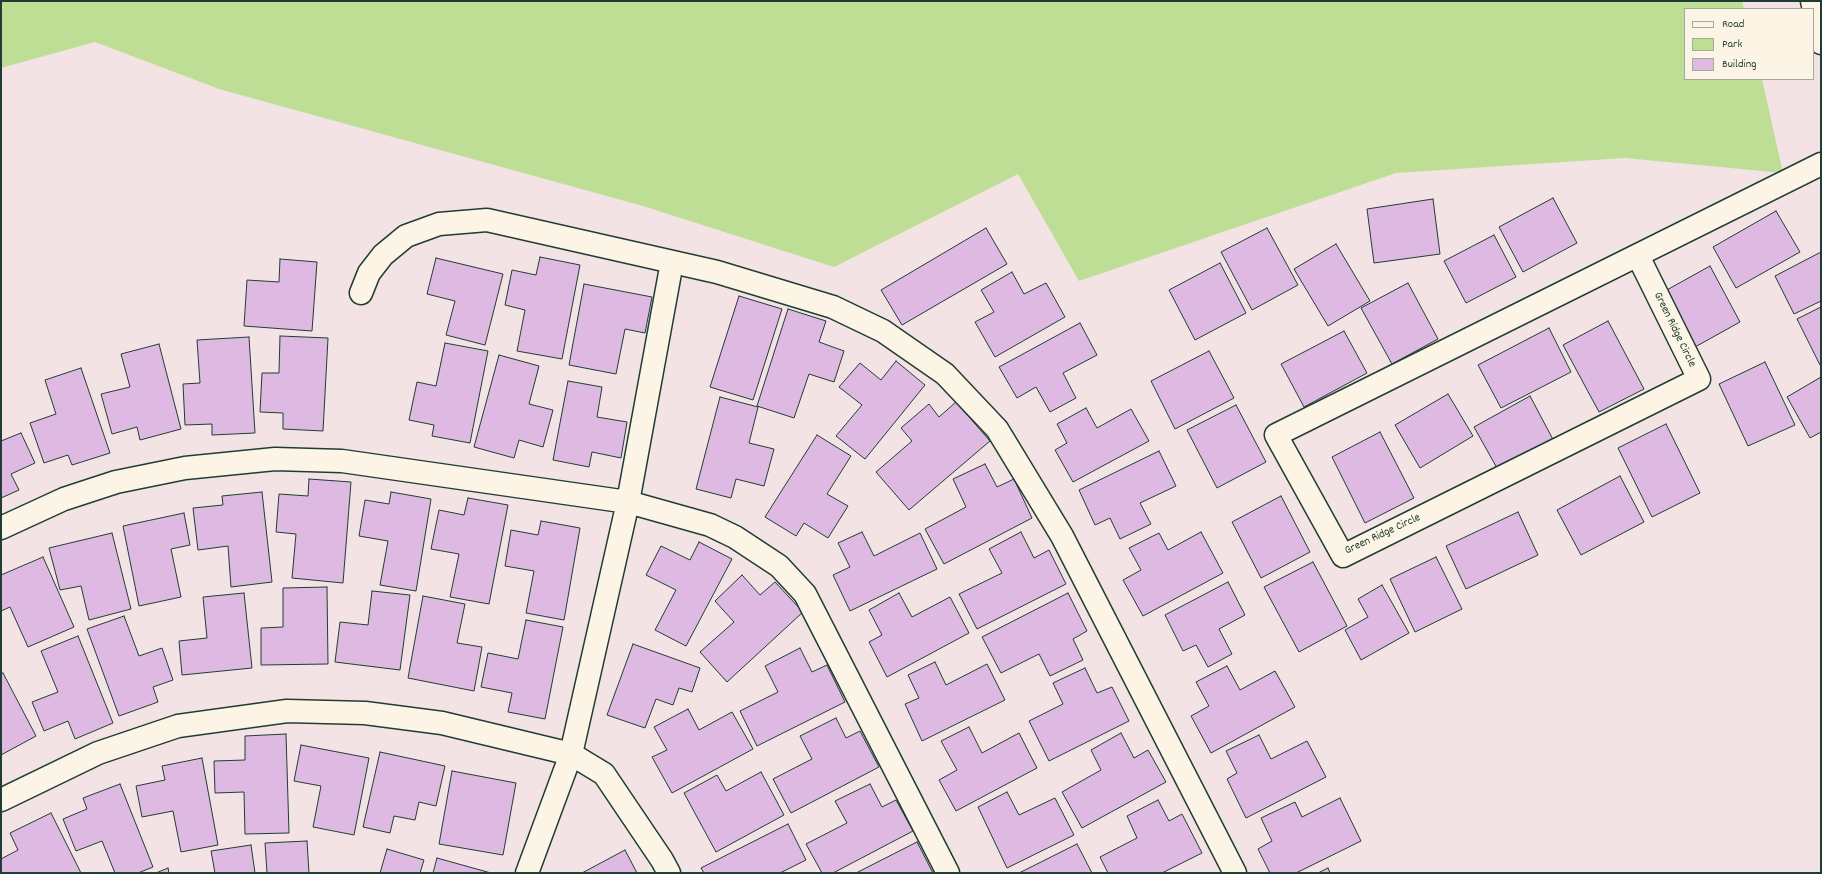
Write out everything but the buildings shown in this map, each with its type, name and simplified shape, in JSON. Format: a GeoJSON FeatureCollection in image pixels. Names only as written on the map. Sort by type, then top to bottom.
{"type":"FeatureCollection","features":[{"type":"Feature","properties":{"kind":"street"},"geometry":{"type":"LineString","coordinates":[[1814,10],[1821,42]]}},
{"type":"Feature","properties":{"kind":"street","name":"Green Ridge Circle"},"geometry":{"type":"LineString","coordinates":[[1638,256],[1699,379],[1343,556],[1276,435],[1821,164]]}},
{"type":"Feature","properties":{"kind":"street"},"geometry":{"type":"LineString","coordinates":[[361,293],[369,273],[383,256],[406,236],[439,224],[487,220],[717,272],[833,307],[883,331],[945,374],[997,429],[1062,536],[1235,873]]}},
{"type":"Feature","properties":{"kind":"street"},"geometry":{"type":"LineString","coordinates":[[527,873],[571,754],[628,502],[672,262]]}},
{"type":"Feature","properties":{"kind":"street"},"geometry":{"type":"LineString","coordinates":[[1,528],[64,499],[116,482],[186,468],[275,459],[342,461],[628,502],[710,525],[735,537],[779,566],[805,594],[948,873]]}},
{"type":"Feature","properties":{"kind":"street"},"geometry":{"type":"LineString","coordinates":[[1,800],[98,753],[178,726],[287,711],[365,713],[442,723],[571,754],[604,774],[662,860],[669,873]]}},
{"type":"Feature","properties":{"kind":"green space"},"geometry":{"type":"Polygon","coordinates":[[[1,1],[1742,1],[1744,8],[1684,8],[1684,80],[1762,80],[1783,173],[1625,158],[1396,173],[1079,281],[1018,174],[834,267],[643,206],[219,89],[95,42],[1,68],[1,1]]]}}]}
